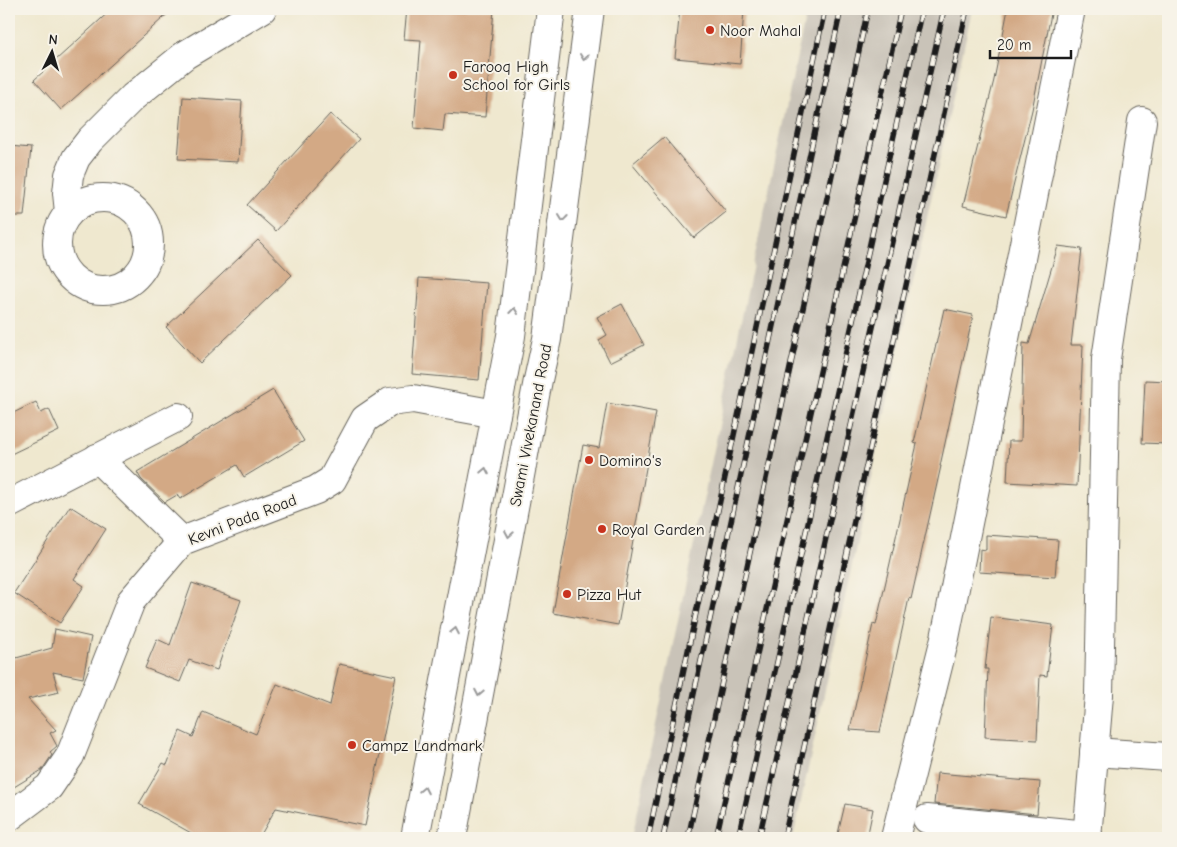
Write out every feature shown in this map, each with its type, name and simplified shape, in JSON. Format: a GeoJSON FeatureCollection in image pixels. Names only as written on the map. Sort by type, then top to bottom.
{"type":"FeatureCollection","features":[{"type":"Feature","properties":{"kind":"street"},"geometry":{"type":"LineString","coordinates":[[69,212],[67,193],[69,175],[76,158],[90,140],[133,97],[185,55],[262,9]]}},
{"type":"Feature","properties":{"kind":"street"},"geometry":{"type":"LineString","coordinates":[[415,838],[504,380],[551,9]]}},
{"type":"Feature","properties":{"kind":"street","name":"Swami Vivekanand Road"},"geometry":{"type":"LineString","coordinates":[[452,838],[547,339],[590,9]]}},
{"type":"Feature","properties":{"kind":"street"},"geometry":{"type":"LineString","coordinates":[[895,838],[945,638],[1071,9]]}},
{"type":"Feature","properties":{"kind":"street"},"geometry":{"type":"LineString","coordinates":[[926,819],[1087,837],[1099,695],[1106,359],[1142,121]]}},
{"type":"Feature","properties":{"kind":"street"},"geometry":{"type":"LineString","coordinates":[[504,380],[538,380]]}},
{"type":"Feature","properties":{"kind":"street","name":"Kevni Pada Road"},"geometry":{"type":"LineString","coordinates":[[9,817],[50,787],[70,756],[131,601],[182,541],[316,490],[332,480],[365,419],[390,402],[413,399],[496,414]]}},
{"type":"Feature","properties":{"kind":"street"},"geometry":{"type":"LineString","coordinates":[[9,504],[178,417]]}},
{"type":"Feature","properties":{"kind":"street"},"geometry":{"type":"LineString","coordinates":[[97,458],[182,541]]}},
{"type":"Feature","properties":{"kind":"street"},"geometry":{"type":"LineString","coordinates":[[1094,752],[1168,756]]}},
{"type":"Feature","properties":{"kind":"shaded area"},"geometry":{"type":"Polygon","coordinates":[[[807,9],[972,9],[793,838],[632,838],[807,9]]]}},
{"type":"Feature","properties":{"kind":"building"},"geometry":{"type":"Polygon","coordinates":[[[112,9],[173,9],[61,110],[34,80],[112,9]]]}},
{"type":"Feature","properties":{"kind":"building","name":"Farooq High School for Girls"},"geometry":{"type":"Polygon","coordinates":[[[407,9],[494,9],[485,117],[445,114],[443,131],[414,128],[421,40],[404,39],[407,9]]]}},
{"type":"Feature","properties":{"kind":"building","name":"Noor Mahal"},"geometry":{"type":"Polygon","coordinates":[[[680,9],[744,9],[740,64],[675,58],[680,9]]]}},
{"type":"Feature","properties":{"kind":"building"},"geometry":{"type":"Polygon","coordinates":[[[1008,9],[1052,9],[1032,110],[1006,216],[963,206],[994,80],[1008,9]]]}},
{"type":"Feature","properties":{"kind":"building"},"geometry":{"type":"Polygon","coordinates":[[[183,97],[242,101],[238,162],[178,159],[183,97]]]}},
{"type":"Feature","properties":{"kind":"building"},"geometry":{"type":"Polygon","coordinates":[[[330,114],[359,139],[276,231],[247,205],[330,114]]]}},
{"type":"Feature","properties":{"kind":"building"},"geometry":{"type":"Polygon","coordinates":[[[664,137],[726,212],[694,238],[632,164],[664,137]]]}},
{"type":"Feature","properties":{"kind":"building"},"geometry":{"type":"Polygon","coordinates":[[[9,146],[31,148],[24,216],[9,216],[9,146]]]}},
{"type":"Feature","properties":{"kind":"building"},"geometry":{"type":"Polygon","coordinates":[[[258,240],[292,275],[200,363],[166,327],[258,240]]]}},
{"type":"Feature","properties":{"kind":"building"},"geometry":{"type":"Polygon","coordinates":[[[1058,246],[1082,249],[1071,345],[1083,345],[1077,486],[1007,482],[1009,441],[1021,441],[1023,343],[1029,344],[1058,246]]]}},
{"type":"Feature","properties":{"kind":"building"},"geometry":{"type":"Polygon","coordinates":[[[419,278],[487,283],[479,380],[412,374],[419,278]]]}},
{"type":"Feature","properties":{"kind":"building"},"geometry":{"type":"Polygon","coordinates":[[[622,304],[644,345],[610,362],[599,340],[607,335],[597,317],[622,304]]]}},
{"type":"Feature","properties":{"kind":"building"},"geometry":{"type":"Polygon","coordinates":[[[944,309],[973,315],[941,466],[911,599],[909,598],[880,732],[850,730],[873,624],[876,625],[917,444],[914,443],[944,309]]]}},
{"type":"Feature","properties":{"kind":"building"},"geometry":{"type":"Polygon","coordinates":[[[1145,380],[1168,381],[1168,444],[1142,443],[1145,380]]]}},
{"type":"Feature","properties":{"kind":"building"},"geometry":{"type":"Polygon","coordinates":[[[273,390],[304,441],[244,477],[237,465],[180,499],[177,495],[165,502],[141,479],[137,472],[273,390]]]}},
{"type":"Feature","properties":{"kind":"building"},"geometry":{"type":"Polygon","coordinates":[[[36,402],[41,413],[49,409],[59,431],[9,455],[9,415],[36,402]]]}},
{"type":"Feature","properties":{"kind":"building","name":"Royal Garden"},"geometry":{"type":"Polygon","coordinates":[[[607,403],[656,412],[618,625],[553,613],[583,445],[599,448],[607,403]]]}},
{"type":"Feature","properties":{"kind":"building"},"geometry":{"type":"Polygon","coordinates":[[[70,506],[106,529],[74,579],[84,586],[60,623],[14,593],[70,506]]]}},
{"type":"Feature","properties":{"kind":"building"},"geometry":{"type":"Polygon","coordinates":[[[986,535],[1058,540],[1055,577],[979,572],[980,549],[986,550],[986,535]]]}},
{"type":"Feature","properties":{"kind":"building"},"geometry":{"type":"Polygon","coordinates":[[[192,583],[241,600],[217,670],[189,660],[180,682],[145,668],[157,639],[170,645],[192,583]]]}},
{"type":"Feature","properties":{"kind":"building"},"geometry":{"type":"Polygon","coordinates":[[[991,617],[1053,625],[1047,676],[1040,675],[1037,740],[985,737],[988,669],[985,669],[991,617]]]}},
{"type":"Feature","properties":{"kind":"building"},"geometry":{"type":"Polygon","coordinates":[[[55,629],[91,637],[83,678],[53,672],[59,692],[28,699],[56,730],[50,733],[57,746],[50,752],[52,755],[42,770],[9,790],[9,660],[52,648],[55,629]]]}},
{"type":"Feature","properties":{"kind":"building"},"geometry":{"type":"Polygon","coordinates":[[[339,664],[396,676],[365,826],[276,808],[259,838],[200,838],[139,804],[163,763],[167,765],[180,731],[193,737],[203,712],[256,734],[277,684],[330,705],[339,664]]]}},
{"type":"Feature","properties":{"kind":"building"},"geometry":{"type":"Polygon","coordinates":[[[937,773],[1040,782],[1037,814],[934,804],[937,773]]]}},
{"type":"Feature","properties":{"kind":"building"},"geometry":{"type":"Polygon","coordinates":[[[845,804],[873,809],[867,838],[837,838],[845,804]]]}},
{"type":"Feature","properties":{"kind":"building"},"geometry":{"type":"Polygon","coordinates":[[[931,835],[963,838],[931,838],[931,835]]]}},
{"type":"Feature","properties":{"kind":"railway"},"geometry":{"type":"LineString","coordinates":[[648,838],[825,9]]}},
{"type":"Feature","properties":{"kind":"railway"},"geometry":{"type":"LineString","coordinates":[[663,838],[841,9]]}},
{"type":"Feature","properties":{"kind":"railway"},"geometry":{"type":"LineString","coordinates":[[688,838],[868,9]]}},
{"type":"Feature","properties":{"kind":"railway"},"geometry":{"type":"LineString","coordinates":[[716,838],[901,9]]}},
{"type":"Feature","properties":{"kind":"railway"},"geometry":{"type":"LineString","coordinates":[[738,838],[922,9]]}},
{"type":"Feature","properties":{"kind":"railway"},"geometry":{"type":"LineString","coordinates":[[759,838],[944,9]]}},
{"type":"Feature","properties":{"kind":"railway"},"geometry":{"type":"LineString","coordinates":[[784,838],[967,9]]}},
{"type":"Feature","properties":{"kind":"place","name":"Noor Mahal"},"geometry":{"type":"Point","coordinates":[710,30]}},
{"type":"Feature","properties":{"kind":"place","name":"Farooq High School for Girls"},"geometry":{"type":"Point","coordinates":[453,75]}},
{"type":"Feature","properties":{"kind":"place","name":"Domino's"},"geometry":{"type":"Point","coordinates":[589,460]}},
{"type":"Feature","properties":{"kind":"place","name":"Royal Garden"},"geometry":{"type":"Point","coordinates":[602,529]}},
{"type":"Feature","properties":{"kind":"place","name":"Pizza Hut"},"geometry":{"type":"Point","coordinates":[567,594]}},
{"type":"Feature","properties":{"kind":"place","name":"Campz Landmark"},"geometry":{"type":"Point","coordinates":[352,745]}}]}
